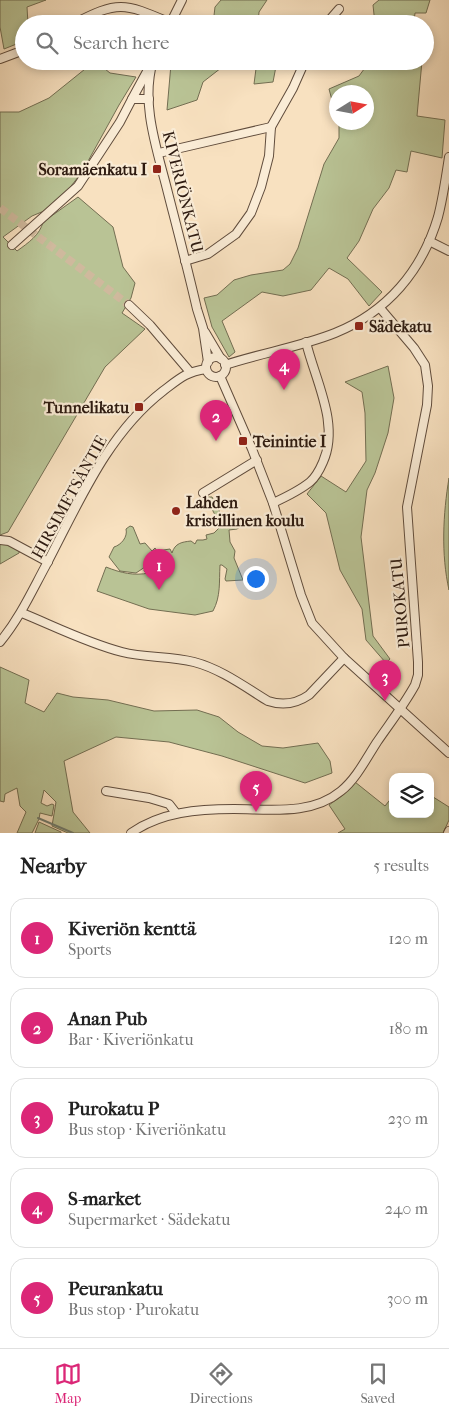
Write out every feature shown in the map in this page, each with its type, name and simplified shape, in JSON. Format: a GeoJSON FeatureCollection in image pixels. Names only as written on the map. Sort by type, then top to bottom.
{"type":"FeatureCollection","features":[{"type":"Feature","properties":{"kind":"street"},"geometry":{"type":"LineString","coordinates":[[175,15],[182,0]]}},
{"type":"Feature","properties":{"kind":"street"},"geometry":{"type":"LineString","coordinates":[[90,15],[110,7],[121,6],[132,7],[152,15]]}},
{"type":"Feature","properties":{"kind":"street"},"geometry":{"type":"LineString","coordinates":[[333,15],[338,9]]}},
{"type":"Feature","properties":{"kind":"street"},"geometry":{"type":"LineString","coordinates":[[0,59],[15,53]]}},
{"type":"Feature","properties":{"kind":"street"},"geometry":{"type":"LineString","coordinates":[[12,245],[78,186],[120,122],[146,70]]}},
{"type":"Feature","properties":{"kind":"street","name":"KIVERIÖNKATU"},"geometry":{"type":"LineString","coordinates":[[151,70],[148,98],[196,309],[203,328],[223,362]]}},
{"type":"Feature","properties":{"kind":"street"},"geometry":{"type":"LineString","coordinates":[[186,262],[208,254],[236,234],[250,213],[261,187],[269,156],[271,127],[301,70]]}},
{"type":"Feature","properties":{"kind":"street"},"geometry":{"type":"LineString","coordinates":[[132,99],[148,98]]}},
{"type":"Feature","properties":{"kind":"street"},"geometry":{"type":"LineString","coordinates":[[159,153],[271,127]]}},
{"type":"Feature","properties":{"kind":"street"},"geometry":{"type":"LineString","coordinates":[[223,362],[224,372],[220,376],[211,376],[207,366],[212,358],[223,362],[306,342],[347,327],[380,308],[405,282],[424,254],[438,216],[449,158]]}},
{"type":"Feature","properties":{"kind":"street"},"geometry":{"type":"LineString","coordinates":[[429,241],[449,251]]}},
{"type":"Feature","properties":{"kind":"street"},"geometry":{"type":"LineString","coordinates":[[129,305],[150,325],[190,372]]}},
{"type":"Feature","properties":{"kind":"street","name":"PUROKATU"},"geometry":{"type":"LineString","coordinates":[[131,833],[140,827],[176,813],[215,809],[305,808],[323,802],[340,792],[355,775],[415,685],[418,675],[406,507],[427,405],[428,386],[424,366],[414,348],[380,308]]}},
{"type":"Feature","properties":{"kind":"street","name":"KIVERIÖNKATU"},"geometry":{"type":"LineString","coordinates":[[203,328],[207,366]]}},
{"type":"Feature","properties":{"kind":"street"},"geometry":{"type":"LineString","coordinates":[[273,503],[296,492],[312,481],[326,456],[329,424],[306,342]]}},
{"type":"Feature","properties":{"kind":"street","name":"HIRSIMETSÄNTIE"},"geometry":{"type":"LineString","coordinates":[[0,642],[22,612],[108,451],[131,420],[150,401],[190,372],[207,366]]}},
{"type":"Feature","properties":{"kind":"street"},"geometry":{"type":"LineString","coordinates":[[220,376],[257,460],[273,503],[308,616],[320,634],[344,658],[449,753]]}},
{"type":"Feature","properties":{"kind":"street"},"geometry":{"type":"LineString","coordinates":[[203,493],[257,460]]}},
{"type":"Feature","properties":{"kind":"street"},"geometry":{"type":"LineString","coordinates":[[0,540],[9,541],[48,562]]}},
{"type":"Feature","properties":{"kind":"street"},"geometry":{"type":"LineString","coordinates":[[22,612],[101,646],[144,657],[191,661],[204,665],[218,671],[268,701],[277,704],[302,700],[344,658]]}},
{"type":"Feature","properties":{"kind":"street"},"geometry":{"type":"LineString","coordinates":[[106,791],[149,798],[170,804],[176,813]]}},
{"type":"Feature","properties":{"kind":"green space"},"geometry":{"type":"Polygon","coordinates":[[[0,0],[46,0],[27,7],[27,15],[15,15],[15,45],[4,49],[0,27],[0,0]]]}},
{"type":"Feature","properties":{"kind":"green space"},"geometry":{"type":"Polygon","coordinates":[[[221,0],[267,0],[259,15],[214,15],[215,7],[221,0]]]}},
{"type":"Feature","properties":{"kind":"green space"},"geometry":{"type":"Polygon","coordinates":[[[379,0],[430,0],[426,13],[415,13],[415,15],[374,15],[373,5],[379,0]]]}},
{"type":"Feature","properties":{"kind":"green space"},"geometry":{"type":"Polygon","coordinates":[[[84,70],[106,70],[110,73],[136,77],[82,172],[68,190],[44,211],[32,216],[3,237],[17,251],[36,235],[43,222],[78,197],[113,227],[123,267],[135,283],[131,298],[122,313],[145,329],[105,367],[8,532],[0,535],[0,112],[19,112],[49,98],[84,70]]]}},
{"type":"Feature","properties":{"kind":"green space"},"geometry":{"type":"Polygon","coordinates":[[[170,70],[218,70],[203,82],[197,100],[167,110],[170,70]]]}},
{"type":"Feature","properties":{"kind":"green space"},"geometry":{"type":"Polygon","coordinates":[[[256,70],[275,70],[273,82],[254,84],[256,70]]]}},
{"type":"Feature","properties":{"kind":"green space"},"geometry":{"type":"Polygon","coordinates":[[[363,70],[421,70],[417,116],[445,120],[442,158],[411,151],[407,172],[396,170],[389,188],[373,209],[359,241],[347,258],[382,292],[369,306],[348,279],[329,268],[311,290],[283,296],[262,292],[222,321],[235,352],[229,357],[212,327],[204,298],[217,295],[234,280],[283,270],[290,264],[298,248],[324,164],[339,138],[339,130],[374,130],[374,85],[338,85],[359,76],[363,70]]]}},
{"type":"Feature","properties":{"kind":"green space"},"geometry":{"type":"Polygon","coordinates":[[[388,366],[394,398],[388,433],[375,473],[367,490],[361,537],[373,636],[390,659],[386,663],[366,640],[362,609],[340,570],[326,513],[307,494],[321,476],[346,492],[366,461],[365,413],[362,392],[345,382],[388,366]]]}},
{"type":"Feature","properties":{"kind":"green space"},"geometry":{"type":"Polygon","coordinates":[[[449,478],[449,590],[446,576],[444,534],[449,478]]]}},
{"type":"Feature","properties":{"kind":"green space"},"geometry":{"type":"Polygon","coordinates":[[[212,497],[226,525],[243,518],[243,525],[237,529],[229,530],[230,542],[235,551],[234,558],[243,580],[226,581],[227,569],[220,565],[218,594],[213,611],[195,615],[149,609],[97,591],[106,567],[117,571],[128,573],[138,574],[149,573],[144,571],[145,567],[136,573],[120,571],[109,557],[114,547],[123,540],[126,535],[126,529],[130,526],[133,527],[140,544],[145,543],[152,551],[155,548],[157,551],[170,549],[172,553],[179,544],[191,541],[195,544],[197,540],[207,539],[206,535],[214,533],[221,526],[206,498],[212,497]]]}},
{"type":"Feature","properties":{"kind":"green space"},"geometry":{"type":"Polygon","coordinates":[[[0,541],[20,550],[19,553],[0,564],[0,541]]]}},
{"type":"Feature","properties":{"kind":"green space"},"geometry":{"type":"Polygon","coordinates":[[[0,667],[29,680],[25,703],[44,712],[57,693],[73,697],[108,700],[154,711],[197,710],[219,717],[238,732],[262,746],[283,748],[318,743],[330,761],[332,773],[305,783],[222,756],[169,742],[116,737],[64,761],[73,812],[90,833],[68,833],[52,826],[56,802],[44,790],[41,803],[47,806],[54,805],[52,816],[40,813],[32,833],[17,833],[26,812],[20,806],[17,788],[5,794],[4,802],[0,801],[0,667]]]}},
{"type":"Feature","properties":{"kind":"green space"},"geometry":{"type":"Polygon","coordinates":[[[355,782],[385,806],[389,801],[389,818],[434,818],[434,798],[449,807],[449,820],[443,833],[338,833],[345,829],[329,805],[343,795],[355,782]]]}},
{"type":"Feature","properties":{"kind":"green space"},"geometry":{"type":"Polygon","coordinates":[[[39,822],[61,832],[61,833],[35,833],[39,822]]]}},
{"type":"Feature","properties":{"kind":"waterway"},"geometry":{"type":"LineString","coordinates":[[38,818],[73,833]]}},
{"type":"Feature","properties":{"kind":"tunnel"},"geometry":{"type":"LineString","coordinates":[[0,208],[129,305]]}},
{"type":"Feature","properties":{"kind":"place","name":"Soramäenkatu I"},"geometry":{"type":"Point","coordinates":[157,169]}},
{"type":"Feature","properties":{"kind":"place","name":"Sädekatu"},"geometry":{"type":"Point","coordinates":[359,326]}},
{"type":"Feature","properties":{"kind":"place","name":"S-market"},"geometry":{"type":"Point","coordinates":[284,390]}},
{"type":"Feature","properties":{"kind":"place","name":"Tunnelikatu"},"geometry":{"type":"Point","coordinates":[139,407]}},
{"type":"Feature","properties":{"kind":"place","name":"Anan Pub"},"geometry":{"type":"Point","coordinates":[216,441]}},
{"type":"Feature","properties":{"kind":"place","name":"Teinintie I"},"geometry":{"type":"Point","coordinates":[243,441]}},
{"type":"Feature","properties":{"kind":"place","name":"Lahden kristillinen koulu"},"geometry":{"type":"Point","coordinates":[176,511]}},
{"type":"Feature","properties":{"kind":"place","name":"Kiveriön kenttä"},"geometry":{"type":"Point","coordinates":[159,590]}},
{"type":"Feature","properties":{"kind":"place","name":"Purokatu P"},"geometry":{"type":"Point","coordinates":[385,701]}},
{"type":"Feature","properties":{"kind":"place","name":"Peurankatu"},"geometry":{"type":"Point","coordinates":[256,812]}}]}
